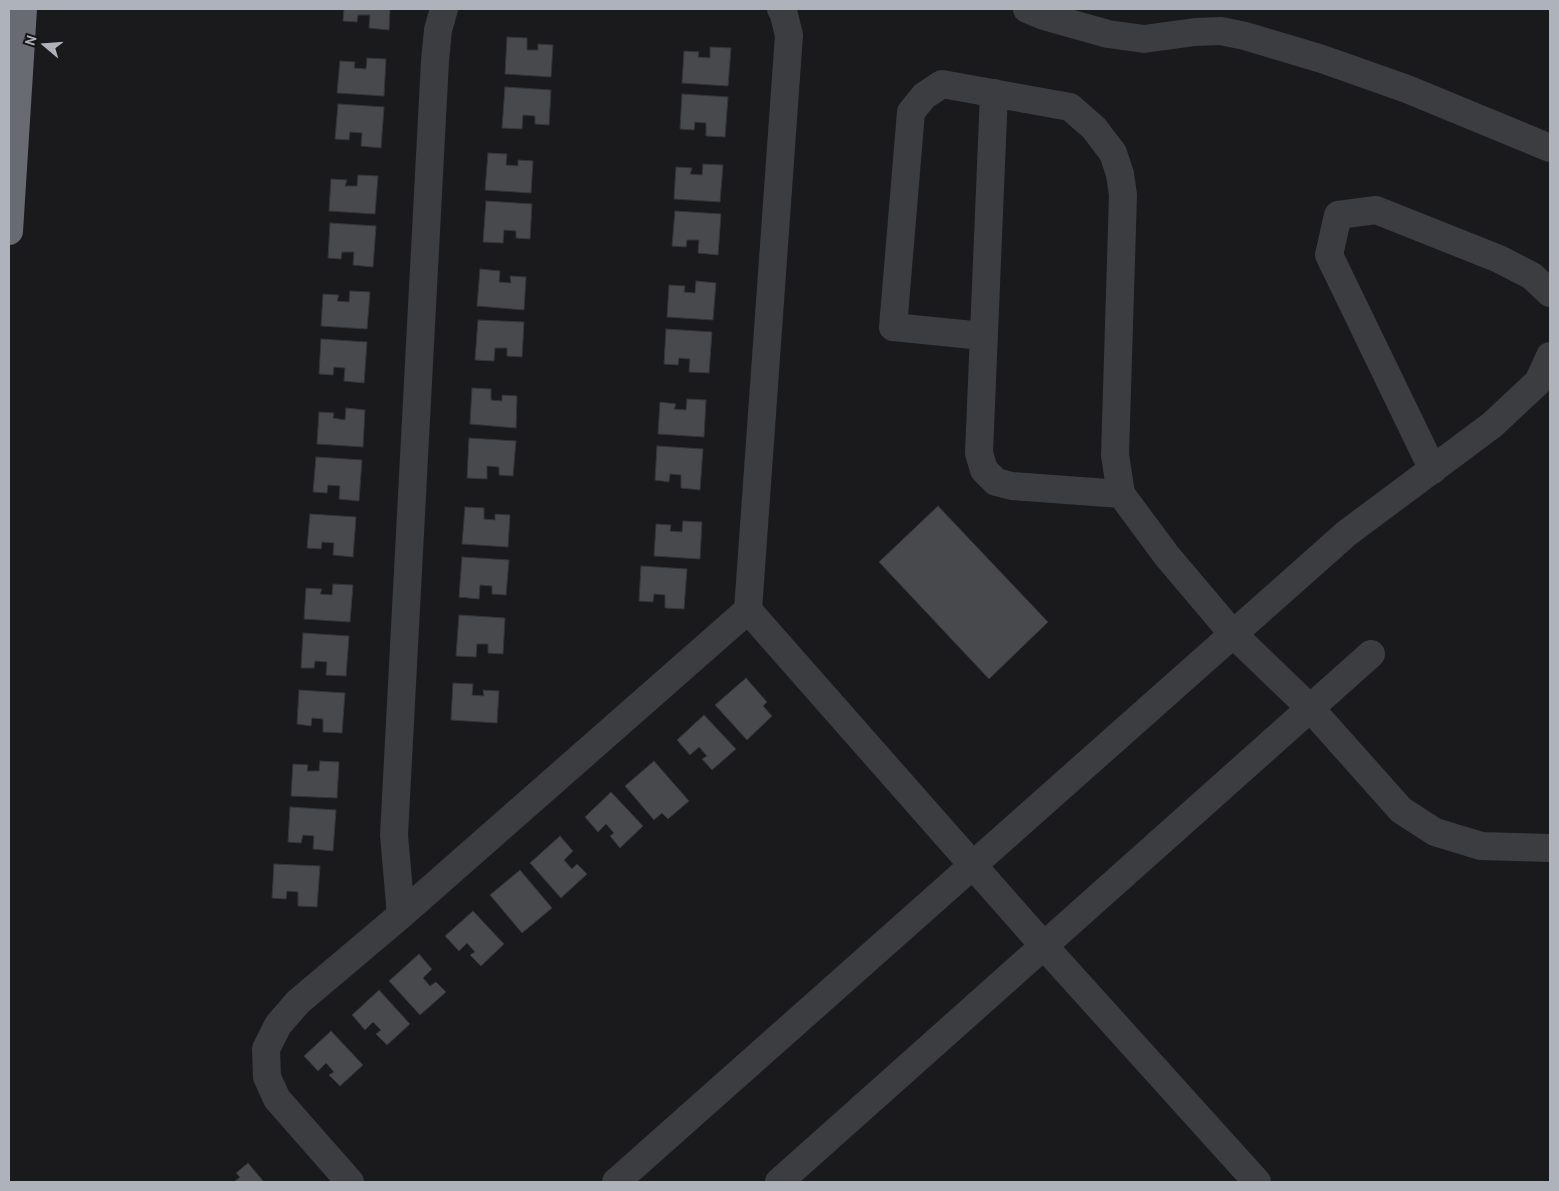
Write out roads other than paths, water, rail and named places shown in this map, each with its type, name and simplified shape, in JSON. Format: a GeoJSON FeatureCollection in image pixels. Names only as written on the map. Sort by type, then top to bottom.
{"type":"FeatureCollection","features":[{"type":"Feature","properties":{"kind":"highway"},"geometry":{"type":"LineString","coordinates":[[9,231],[23,9]]}},
{"type":"Feature","properties":{"kind":"street"},"geometry":{"type":"LineString","coordinates":[[400,915],[394,836],[435,61],[438,30],[444,9]]}},
{"type":"Feature","properties":{"kind":"street"},"geometry":{"type":"LineString","coordinates":[[350,1182],[277,1100],[267,1077],[266,1049],[278,1025],[298,1002],[748,610],[789,35],[781,9]]}},
{"type":"Feature","properties":{"kind":"street"},"geometry":{"type":"LineString","coordinates":[[1027,9],[1044,16],[1108,34],[1144,39],[1195,32],[1221,31],[1246,36],[1322,59],[1407,89],[1550,148]]}},
{"type":"Feature","properties":{"kind":"street"},"geometry":{"type":"LineString","coordinates":[[983,336],[892,326],[911,112],[924,96],[942,84],[1070,108],[1094,128],[1113,153],[1118,167],[1123,195],[1115,455],[1121,494],[1167,556],[1233,634],[1311,708],[1401,810],[1435,832],[1481,846],[1550,848]]}},
{"type":"Feature","properties":{"kind":"street"},"geometry":{"type":"LineString","coordinates":[[994,93],[979,453],[984,470],[996,482],[1012,486],[1121,494]]}},
{"type":"Feature","properties":{"kind":"street"},"geometry":{"type":"LineString","coordinates":[[1432,470],[1329,255],[1338,215],[1376,210],[1499,259],[1532,276],[1550,294]]}},
{"type":"Feature","properties":{"kind":"street"},"geometry":{"type":"LineString","coordinates":[[616,1182],[1347,533],[1492,425],[1538,382],[1550,356]]}},
{"type":"Feature","properties":{"kind":"street"},"geometry":{"type":"LineString","coordinates":[[748,610],[1044,946],[1257,1182]]}},
{"type":"Feature","properties":{"kind":"street"},"geometry":{"type":"LineString","coordinates":[[779,1182],[1371,654]]}}]}
